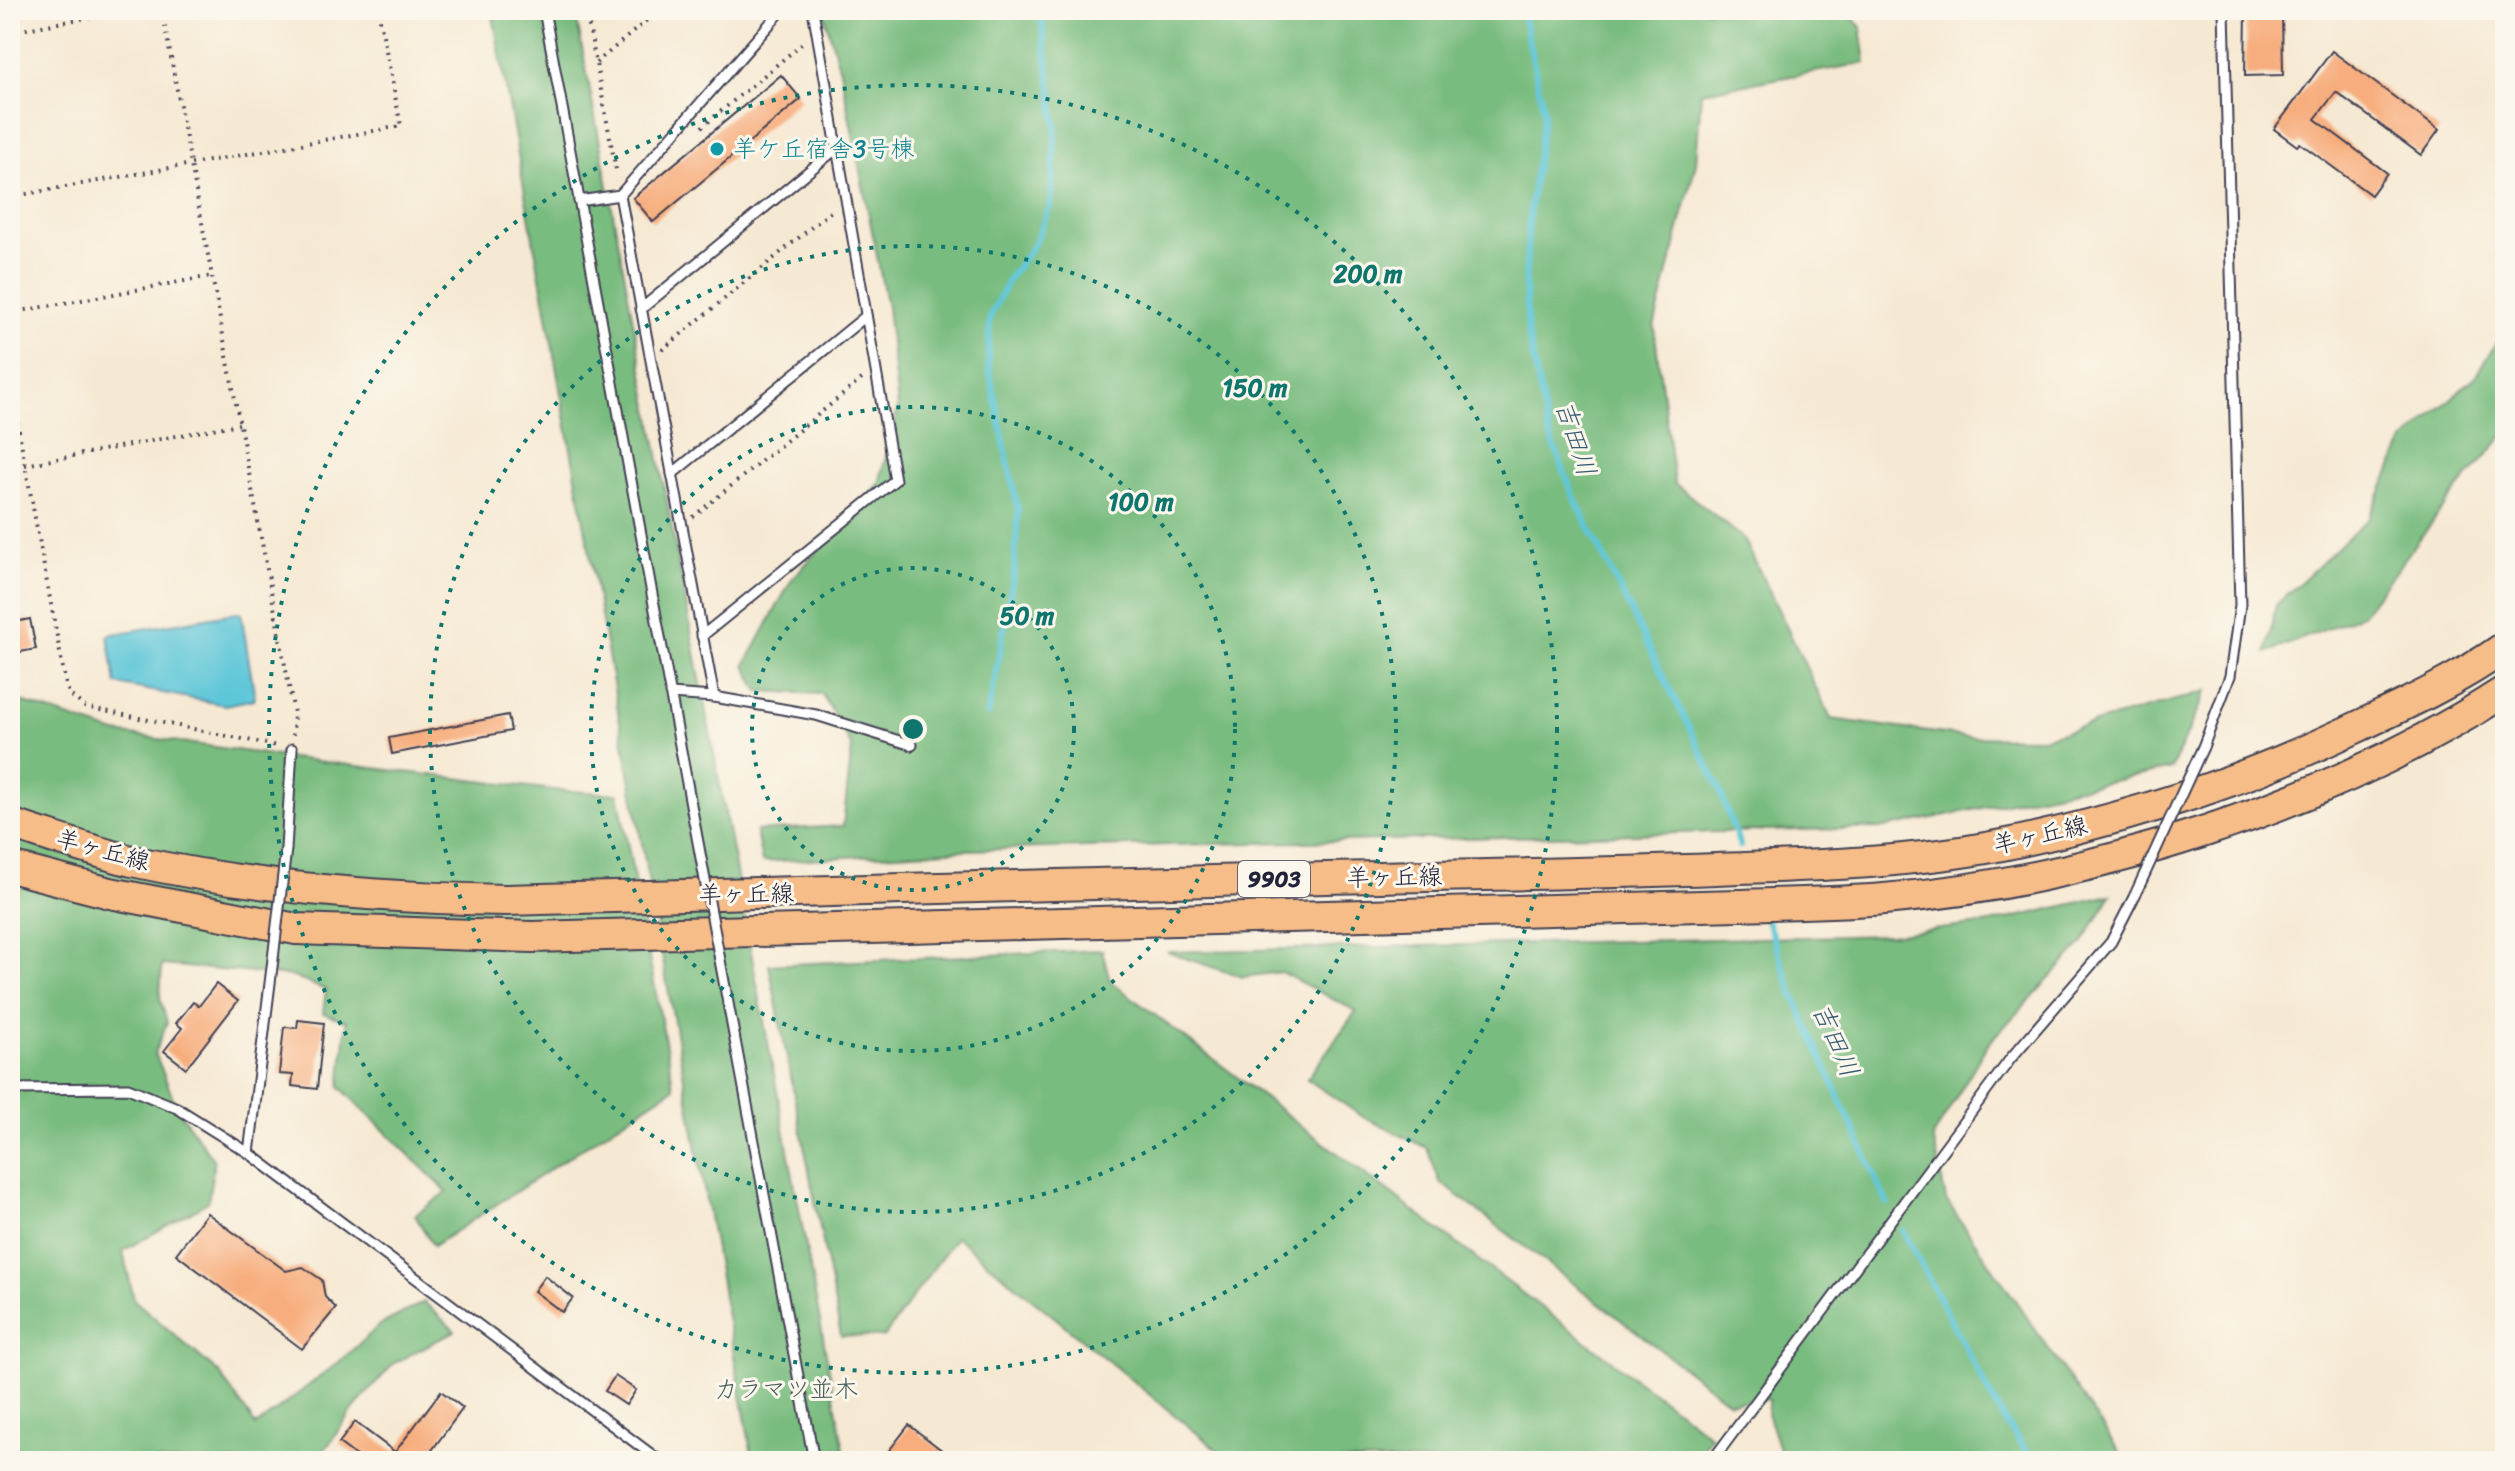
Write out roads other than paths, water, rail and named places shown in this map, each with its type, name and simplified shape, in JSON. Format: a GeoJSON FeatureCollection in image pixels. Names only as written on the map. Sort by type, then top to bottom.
{"type":"FeatureCollection","features":[{"type":"Feature","properties":{"kind":"main road","name":"羊ヶ丘線"},"geometry":{"type":"LineString","coordinates":[[10,824],[131,860],[276,886],[432,899],[506,900],[1341,877],[1531,876],[1871,861],[1998,846],[2120,816],[2208,789],[2287,760],[2417,700],[2505,647]]}},
{"type":"Feature","properties":{"kind":"main road","name":"羊ヶ丘線"},"geometry":{"type":"LineString","coordinates":[[10,867],[110,893],[296,929],[428,936],[532,937],[1884,899],[1983,886],[2077,867],[2192,835],[2312,793],[2413,743],[2505,691]]}},
{"type":"Feature","properties":{"kind":"lane"},"geometry":{"type":"LineString","coordinates":[[544,10],[814,1461]]}},
{"type":"Feature","properties":{"kind":"lane"},"geometry":{"type":"LineString","coordinates":[[579,201],[620,195],[782,10]]}},
{"type":"Feature","properties":{"kind":"lane"},"geometry":{"type":"LineString","coordinates":[[702,636],[895,480],[813,10]]}},
{"type":"Feature","properties":{"kind":"lane"},"geometry":{"type":"LineString","coordinates":[[1712,1461],[2011,1058],[2111,942],[2203,747],[2230,676],[2240,605],[2224,10]]}},
{"type":"Feature","properties":{"kind":"lane"},"geometry":{"type":"LineString","coordinates":[[641,309],[837,148]]}},
{"type":"Feature","properties":{"kind":"lane"},"geometry":{"type":"LineString","coordinates":[[620,195],[714,697]]}},
{"type":"Feature","properties":{"kind":"lane"},"geometry":{"type":"LineString","coordinates":[[672,474],[866,316]]}},
{"type":"Feature","properties":{"kind":"lane"},"geometry":{"type":"LineString","coordinates":[[670,694],[714,697],[816,715],[912,745]]}},
{"type":"Feature","properties":{"kind":"lane"},"geometry":{"type":"LineString","coordinates":[[249,1153],[286,849],[292,749]]}},
{"type":"Feature","properties":{"kind":"lane"},"geometry":{"type":"LineString","coordinates":[[10,1089],[128,1088],[177,1108],[249,1153],[660,1461]]}},
{"type":"Feature","properties":{"kind":"water"},"geometry":{"type":"Polygon","coordinates":[[[241,612],[255,699],[225,705],[116,684],[108,635],[241,612]]]}},
{"type":"Feature","properties":{"kind":"waterway"},"geometry":{"type":"LineString","coordinates":[[988,715],[1014,572],[1018,510],[988,364],[990,317],[1009,278],[1035,243],[1051,203],[1056,126],[1040,10]]}},
{"type":"Feature","properties":{"kind":"waterway","name":"吉田川"},"geometry":{"type":"LineString","coordinates":[[1522,10],[1544,112],[1529,216],[1525,284],[1528,335],[1549,433],[1574,497],[1719,788],[1740,846]]}},
{"type":"Feature","properties":{"kind":"waterway","name":"吉田川"},"geometry":{"type":"LineString","coordinates":[[1764,912],[1793,994],[1887,1203]]}},
{"type":"Feature","properties":{"kind":"waterway","name":"吉田川"},"geometry":{"type":"LineString","coordinates":[[1903,1231],[2005,1422],[2034,1461]]}},
{"type":"Feature","properties":{"kind":"place","name":"羊ケ丘宿舎3号棟"},"geometry":{"type":"Point","coordinates":[717,149]}},
{"type":"Feature","properties":{"kind":"park label","name":"カラマツ並木"},"geometry":{"type":"Point","coordinates":[786,1389]}}]}
